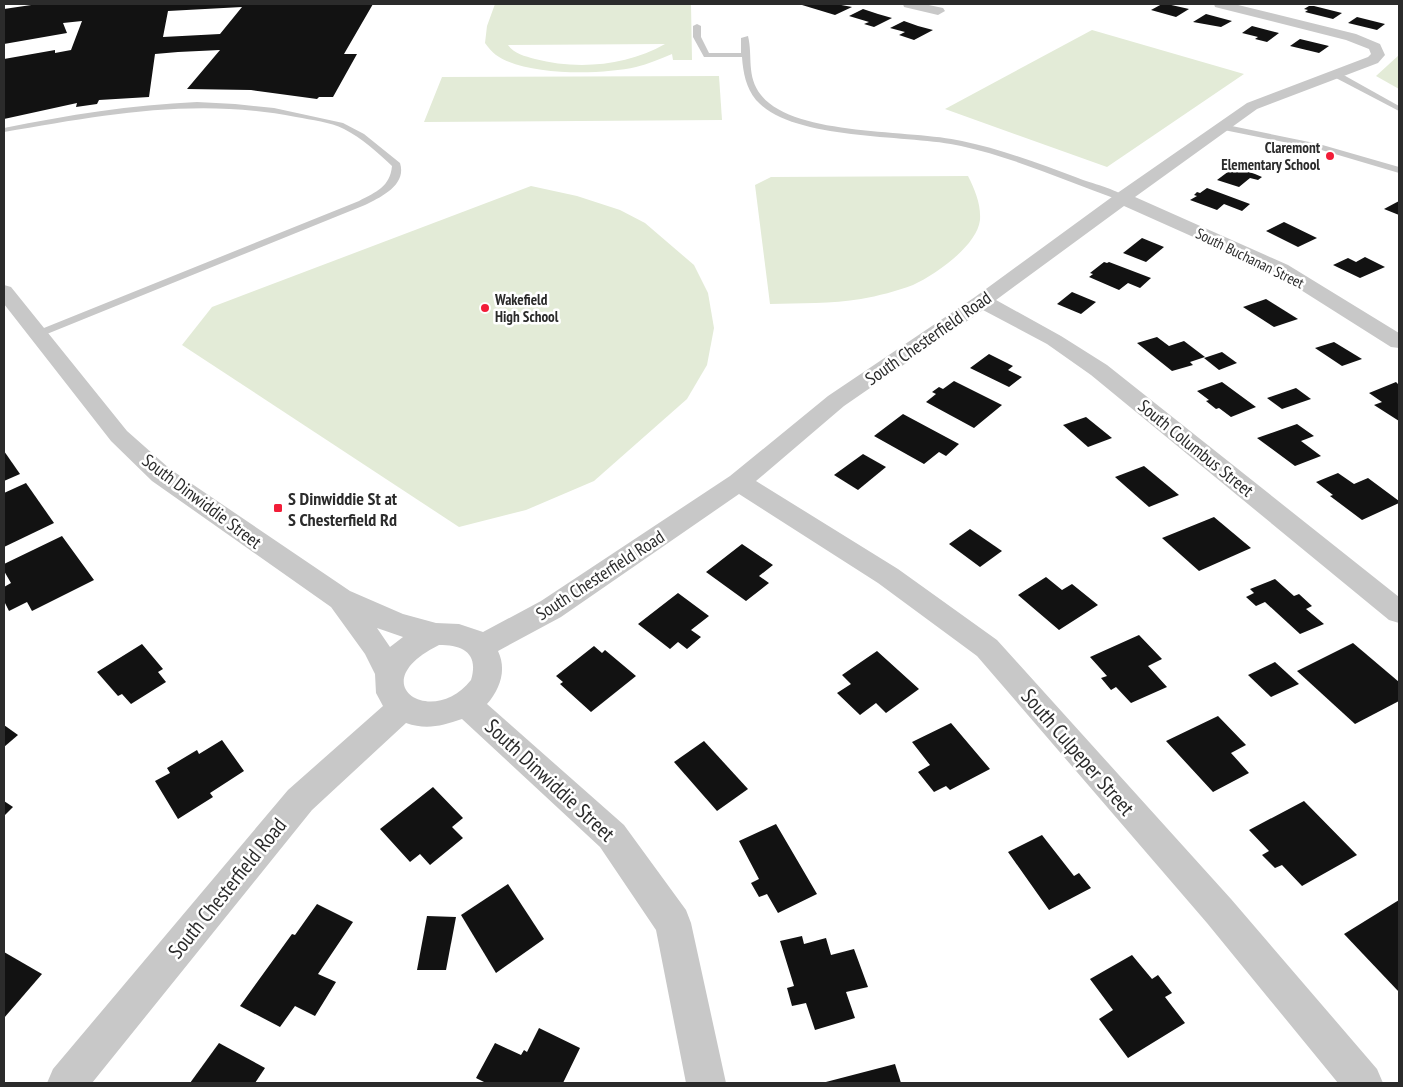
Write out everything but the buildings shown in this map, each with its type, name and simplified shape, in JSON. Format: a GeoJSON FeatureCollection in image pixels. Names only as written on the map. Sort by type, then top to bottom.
{"type":"FeatureCollection","features":[{"type":"Feature","properties":{"kind":"street"},"geometry":{"type":"LineString","coordinates":[[909,4],[938,12]]}},
{"type":"Feature","properties":{"kind":"street","name":"South Chesterfield Road"},"geometry":{"type":"LineString","coordinates":[[482,647],[551,609],[739,482],[836,401],[982,301],[1122,198],[1252,106],[1337,75],[1373,60],[1378,55],[1375,47],[1351,37],[1220,4]]}},
{"type":"Feature","properties":{"kind":"street","name":"South Buchanan Street"},"geometry":{"type":"LineString","coordinates":[[1122,198],[1280,269],[1399,342]]}},
{"type":"Feature","properties":{"kind":"street","name":"South Dinwiddie Street"},"geometry":{"type":"LineString","coordinates":[[4,291],[120,436],[161,475],[340,599],[397,624],[436,634]]}},
{"type":"Feature","properties":{"kind":"street","name":"South Columbus Street"},"geometry":{"type":"LineString","coordinates":[[982,301],[1054,340],[1099,370],[1399,612]]}},
{"type":"Feature","properties":{"kind":"street","name":"South Culpeper Street"},"geometry":{"type":"LineString","coordinates":[[739,482],[888,576],[987,648],[1219,911],[1363,1083]]}},
{"type":"Feature","properties":{"kind":"street","name":"South Dinwiddie Street"},"geometry":{"type":"LineString","coordinates":[[340,599],[375,646],[389,672]]}},
{"type":"Feature","properties":{"kind":"street"},"geometry":{"type":"LineString","coordinates":[[436,634],[452,634],[466,637],[482,647],[488,667],[486,680],[479,693],[466,704],[451,711],[433,715],[417,714],[402,708],[393,698],[388,686],[389,672],[396,659],[406,648],[436,634]]}},
{"type":"Feature","properties":{"kind":"street","name":"South Dinwiddie Street"},"geometry":{"type":"LineString","coordinates":[[466,704],[612,836],[673,923],[706,1083]]}},
{"type":"Feature","properties":{"kind":"street","name":"South Chesterfield Road"},"geometry":{"type":"LineString","coordinates":[[67,1083],[300,800],[402,708]]}},
{"type":"Feature","properties":{"kind":"lane"},"geometry":{"type":"LineString","coordinates":[[697,26],[697,37],[707,55],[744,55]]}},
{"type":"Feature","properties":{"kind":"lane"},"geometry":{"type":"LineString","coordinates":[[745,38],[744,55],[753,89],[765,103],[792,119],[833,129],[921,136],[958,142],[992,151],[1122,198]]}},
{"type":"Feature","properties":{"kind":"lane"},"geometry":{"type":"LineString","coordinates":[[1337,75],[1399,109]]}},
{"type":"Feature","properties":{"kind":"lane"},"geometry":{"type":"LineString","coordinates":[[4,130],[76,115],[172,105],[252,108],[294,114],[347,128],[397,165],[396,176],[389,189],[362,202],[38,334]]}},
{"type":"Feature","properties":{"kind":"lane"},"geometry":{"type":"LineString","coordinates":[[1222,127],[1319,147],[1399,170]]}},
{"type":"Feature","properties":{"kind":"green space"},"geometry":{"type":"Polygon","coordinates":[[[495,4],[691,4],[692,60],[673,60],[672,54],[636,67],[621,70],[584,72],[564,72],[525,67],[509,62],[492,51],[485,43],[487,26],[495,4]],[[665,44],[508,45],[513,51],[535,59],[585,65],[618,61],[665,44]]]}},
{"type":"Feature","properties":{"kind":"green space"},"geometry":{"type":"Polygon","coordinates":[[[1092,30],[1244,74],[1107,167],[945,109],[1092,30]]]}},
{"type":"Feature","properties":{"kind":"green space"},"geometry":{"type":"Polygon","coordinates":[[[1399,55],[1399,89],[1376,76],[1399,55]]]}},
{"type":"Feature","properties":{"kind":"green space"},"geometry":{"type":"Polygon","coordinates":[[[719,76],[722,120],[424,122],[442,77],[719,76]]]}},
{"type":"Feature","properties":{"kind":"green space"},"geometry":{"type":"Polygon","coordinates":[[[968,176],[980,208],[980,220],[971,240],[943,267],[913,285],[861,299],[827,303],[770,304],[755,185],[771,177],[968,176]]]}},
{"type":"Feature","properties":{"kind":"green space"},"geometry":{"type":"Polygon","coordinates":[[[531,186],[577,196],[620,210],[645,223],[694,265],[708,293],[714,328],[707,365],[687,399],[594,481],[526,510],[459,527],[182,345],[212,307],[531,186]]]}},
{"type":"Feature","properties":{"kind":"place","name":"Claremont Elementary School"},"geometry":{"type":"Point","coordinates":[1330,156]}},
{"type":"Feature","properties":{"kind":"place","name":"Wakefield High School"},"geometry":{"type":"Point","coordinates":[485,308]}},
{"type":"Feature","properties":{"kind":"place","name":"S Dinwiddie St at S Chesterfield Rd"},"geometry":{"type":"Point","coordinates":[278,508]}}]}
